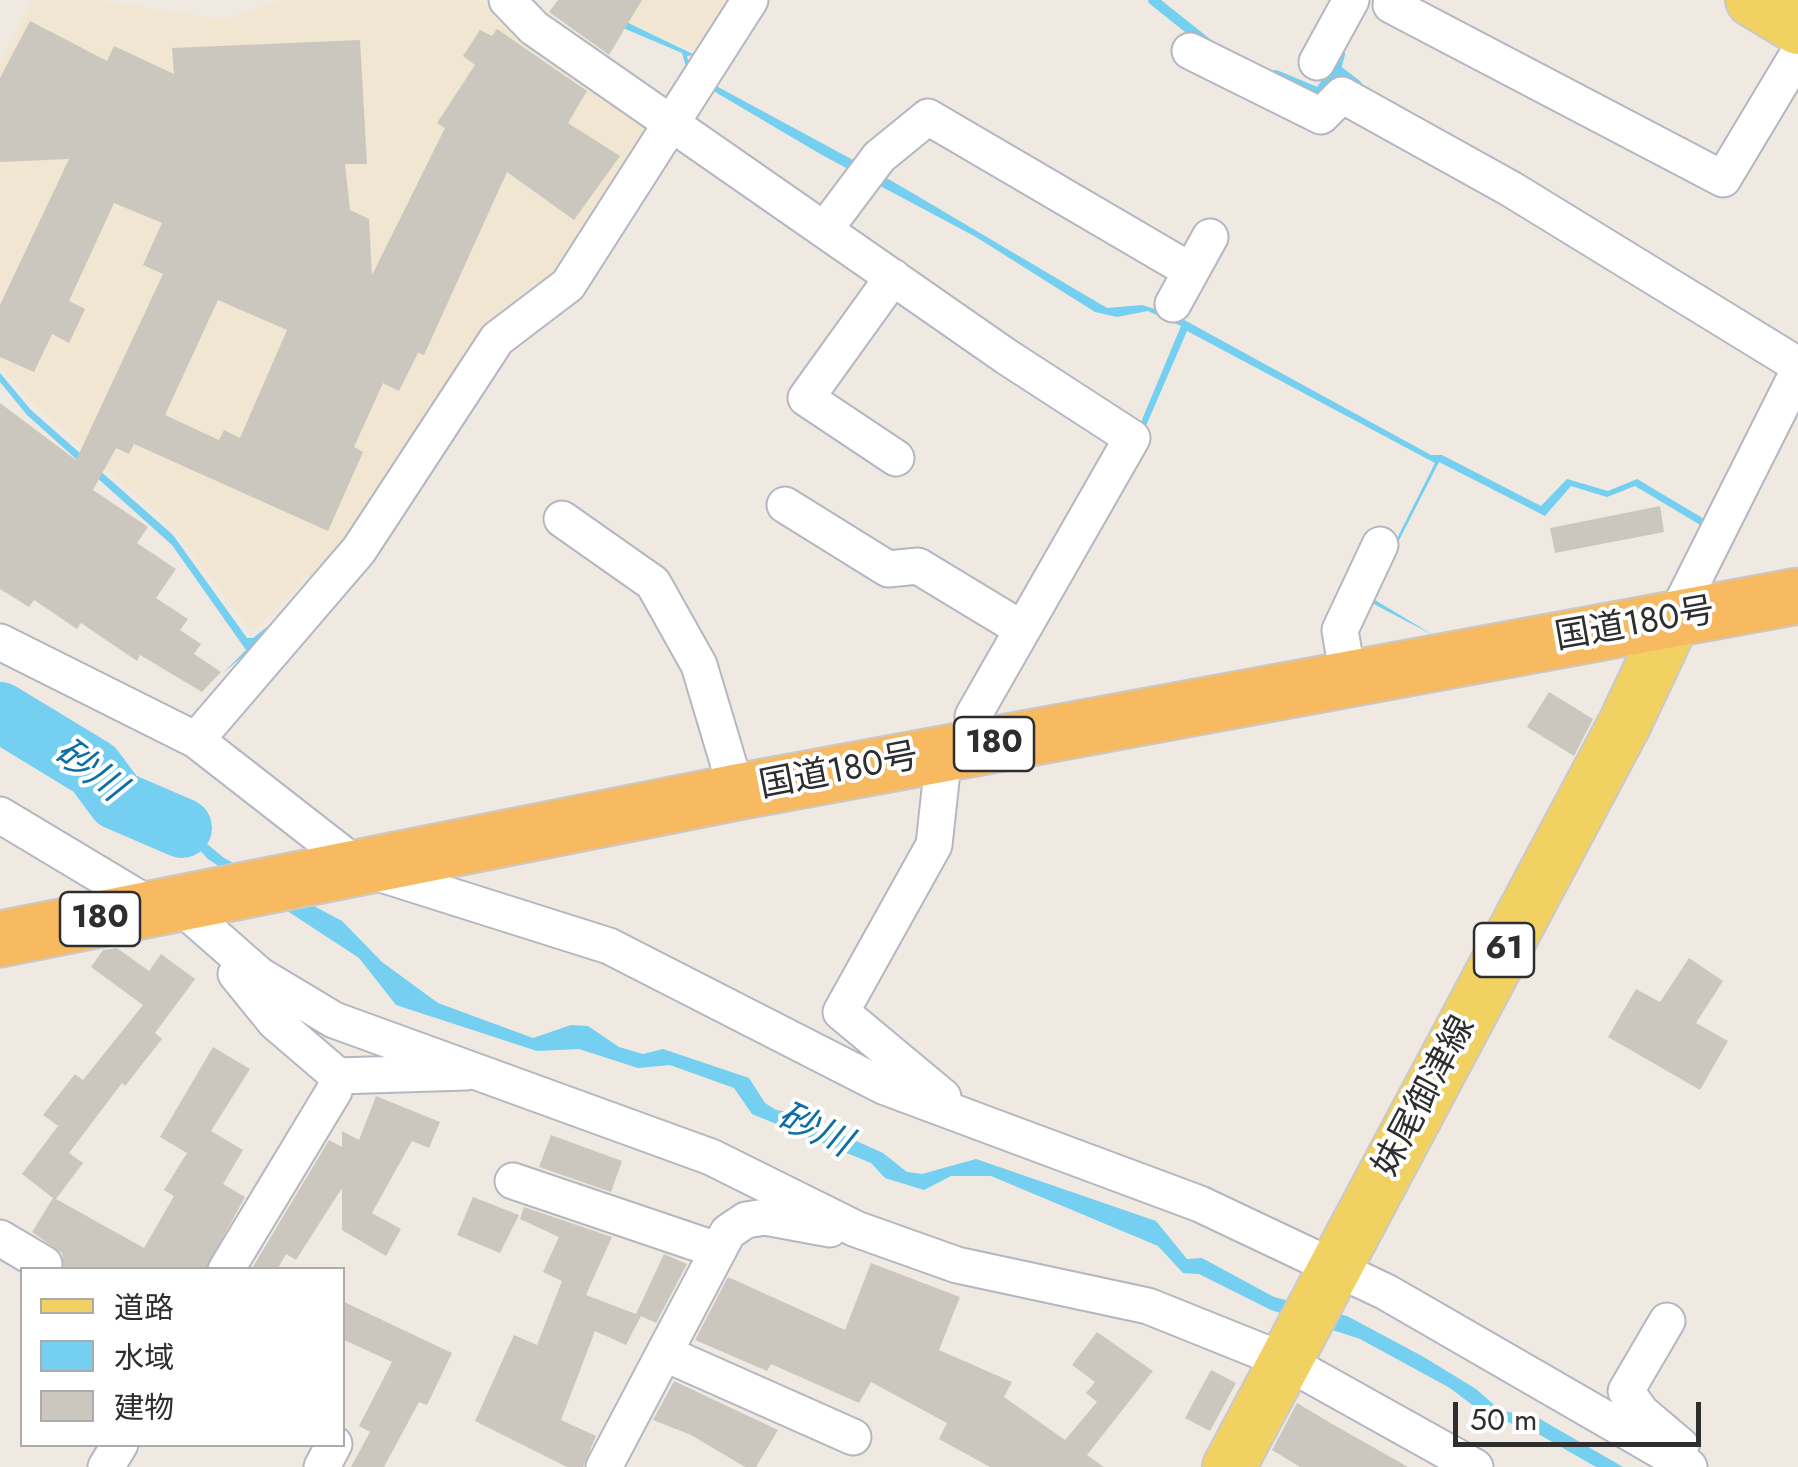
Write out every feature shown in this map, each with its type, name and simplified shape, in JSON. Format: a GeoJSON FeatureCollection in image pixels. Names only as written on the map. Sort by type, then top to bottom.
{"type":"FeatureCollection","features":[{"type":"Feature","properties":{"kind":"highway","name":"国道180号"},"geometry":{"type":"LineString","coordinates":[[0,939],[186,912],[337,872],[737,792],[1798,596]]}},
{"type":"Feature","properties":{"kind":"main road"},"geometry":{"type":"LineString","coordinates":[[1752,0],[1798,28]]}},
{"type":"Feature","properties":{"kind":"main road","name":"妹尾御津線"},"geometry":{"type":"LineString","coordinates":[[1229,1467],[1616,740],[1674,618]]}},
{"type":"Feature","properties":{"kind":"street"},"geometry":{"type":"LineString","coordinates":[[508,0],[534,28],[1132,438],[974,716],[959,750],[934,845],[841,1012],[971,1119]]}},
{"type":"Feature","properties":{"kind":"street"},"geometry":{"type":"LineString","coordinates":[[196,740],[359,550],[497,339],[568,285],[750,0]]}},
{"type":"Feature","properties":{"kind":"street"},"geometry":{"type":"LineString","coordinates":[[1317,62],[1351,0]]}},
{"type":"Feature","properties":{"kind":"street"},"geometry":{"type":"LineString","coordinates":[[1391,6],[1723,179],[1798,54]]}},
{"type":"Feature","properties":{"kind":"street"},"geometry":{"type":"LineString","coordinates":[[1190,51],[1321,116],[1342,95],[1511,189],[1798,365]]}},
{"type":"Feature","properties":{"kind":"street"},"geometry":{"type":"LineString","coordinates":[[825,229],[879,157],[928,118],[1191,272]]}},
{"type":"Feature","properties":{"kind":"street"},"geometry":{"type":"LineString","coordinates":[[1173,304],[1210,238]]}},
{"type":"Feature","properties":{"kind":"street"},"geometry":{"type":"LineString","coordinates":[[893,277],[806,398],[896,458]]}},
{"type":"Feature","properties":{"kind":"street"},"geometry":{"type":"LineString","coordinates":[[1674,618],[1798,372]]}},
{"type":"Feature","properties":{"kind":"street"},"geometry":{"type":"LineString","coordinates":[[786,506],[888,569],[918,566],[1022,629]]}},
{"type":"Feature","properties":{"kind":"street"},"geometry":{"type":"LineString","coordinates":[[562,519],[653,583],[698,665],[737,792]]}},
{"type":"Feature","properties":{"kind":"street"},"geometry":{"type":"LineString","coordinates":[[1348,678],[1340,630],[1380,545]]}},
{"type":"Feature","properties":{"kind":"street"},"geometry":{"type":"LineString","coordinates":[[0,642],[196,740],[337,872],[609,946],[883,1086],[1200,1204],[1333,1272],[1689,1467]]}},
{"type":"Feature","properties":{"kind":"street"},"geometry":{"type":"LineString","coordinates":[[0,815],[186,912],[311,1009],[711,1156],[856,1229],[957,1266],[1148,1306],[1288,1356],[1475,1467]]}},
{"type":"Feature","properties":{"kind":"street"},"geometry":{"type":"LineString","coordinates":[[186,912],[275,1022],[338,1076],[433,1076],[476,1070]]}},
{"type":"Feature","properties":{"kind":"street"},"geometry":{"type":"LineString","coordinates":[[228,1267],[334,1091],[338,1076]]}},
{"type":"Feature","properties":{"kind":"street"},"geometry":{"type":"LineString","coordinates":[[513,1181],[717,1250]]}},
{"type":"Feature","properties":{"kind":"street"},"geometry":{"type":"LineString","coordinates":[[604,1467],[728,1232],[746,1220],[765,1218],[856,1229]]}},
{"type":"Feature","properties":{"kind":"street"},"geometry":{"type":"LineString","coordinates":[[0,1238],[44,1264]]}},
{"type":"Feature","properties":{"kind":"street"},"geometry":{"type":"LineString","coordinates":[[1667,1321],[1626,1391],[1641,1412],[1708,1467]]}},
{"type":"Feature","properties":{"kind":"street"},"geometry":{"type":"LineString","coordinates":[[666,1354],[853,1437]]}},
{"type":"Feature","properties":{"kind":"shaded area"},"geometry":{"type":"Polygon","coordinates":[[[32,0],[99,0],[223,20],[280,0],[478,0],[497,12],[495,17],[652,125],[656,136],[317,579],[308,575],[252,632],[175,530],[33,404],[0,367],[0,61],[32,0]]]}},
{"type":"Feature","properties":{"kind":"shaded area"},"geometry":{"type":"Polygon","coordinates":[[[575,0],[734,0],[698,53],[575,0]]]}},
{"type":"Feature","properties":{"kind":"water"},"geometry":{"type":"Polygon","coordinates":[[[557,0],[620,19],[695,55],[687,56],[689,64],[707,81],[892,181],[1107,308],[1142,305],[1177,316],[1431,455],[1442,455],[1541,506],[1567,479],[1608,491],[1637,479],[1711,523],[1712,532],[1635,486],[1607,497],[1571,486],[1545,516],[1439,462],[1370,597],[1433,635],[1366,600],[1435,463],[1187,331],[1139,442],[1134,439],[1181,326],[1148,311],[1117,317],[1095,312],[976,237],[822,155],[705,86],[688,74],[682,53],[557,0]]]}},
{"type":"Feature","properties":{"kind":"water"},"geometry":{"type":"Polygon","coordinates":[[[0,373],[31,410],[173,535],[247,638],[253,638],[277,619],[308,580],[314,585],[284,621],[223,673],[246,650],[172,545],[27,415],[0,382],[0,373]]]}},
{"type":"Feature","properties":{"kind":"water"},"geometry":{"type":"Polygon","coordinates":[[[114,789],[166,810],[224,858],[342,921],[382,962],[438,1003],[533,1038],[571,1025],[588,1026],[619,1047],[643,1054],[663,1049],[749,1078],[765,1103],[776,1110],[794,1113],[883,1153],[907,1172],[922,1174],[976,1159],[1156,1221],[1187,1259],[1202,1258],[1274,1297],[1347,1316],[1476,1389],[1501,1411],[1535,1416],[1623,1467],[1596,1467],[1533,1431],[1484,1414],[1450,1388],[1360,1339],[1271,1310],[1199,1274],[1183,1273],[1158,1246],[991,1176],[951,1176],[924,1190],[885,1178],[871,1163],[752,1114],[734,1088],[670,1065],[638,1068],[579,1049],[537,1051],[396,1005],[359,958],[208,859],[179,828],[121,818],[94,799],[114,789]]]}},
{"type":"Feature","properties":{"kind":"building"},"geometry":{"type":"Polygon","coordinates":[[[558,0],[642,0],[609,55],[549,12],[558,0]]]}},
{"type":"Feature","properties":{"kind":"building"},"geometry":{"type":"Polygon","coordinates":[[[30,21],[107,61],[114,46],[174,74],[172,48],[360,40],[367,164],[345,164],[350,210],[369,219],[372,275],[445,128],[437,123],[475,65],[463,56],[480,30],[492,36],[497,29],[587,91],[568,123],[620,156],[574,220],[507,172],[424,355],[418,353],[399,391],[383,383],[354,447],[363,452],[328,531],[134,444],[129,454],[116,448],[93,490],[148,527],[137,543],[176,569],[156,598],[188,619],[180,630],[201,644],[194,654],[221,672],[202,692],[140,655],[137,661],[81,623],[77,629],[34,600],[29,607],[0,589],[0,403],[76,460],[163,274],[143,265],[162,223],[114,203],[69,301],[85,309],[69,343],[52,334],[34,372],[0,357],[0,305],[69,159],[0,162],[0,78],[30,21]],[[218,300],[165,415],[219,440],[224,430],[240,438],[287,330],[218,300]]]}},
{"type":"Feature","properties":{"kind":"building"},"geometry":{"type":"Polygon","coordinates":[[[1660,506],[1664,532],[1555,553],[1550,528],[1660,506]]]}},
{"type":"Feature","properties":{"kind":"building"},"geometry":{"type":"Polygon","coordinates":[[[1549,692],[1593,719],[1574,756],[1527,727],[1549,692]]]}},
{"type":"Feature","properties":{"kind":"building"},"geometry":{"type":"Polygon","coordinates":[[[117,948],[149,971],[161,954],[195,979],[155,1033],[162,1039],[125,1086],[122,1083],[69,1153],[83,1163],[56,1199],[144,1248],[174,1196],[164,1190],[187,1153],[160,1137],[213,1047],[250,1069],[211,1131],[243,1150],[223,1184],[245,1197],[207,1267],[64,1267],[62,1253],[32,1232],[53,1198],[22,1174],[58,1126],[43,1115],[75,1074],[83,1080],[143,1005],[91,967],[103,950],[117,948]]]}},
{"type":"Feature","properties":{"kind":"building"},"geometry":{"type":"Polygon","coordinates":[[[1689,958],[1723,981],[1696,1023],[1728,1041],[1700,1090],[1608,1037],[1636,989],[1660,1002],[1689,958]]]}},
{"type":"Feature","properties":{"kind":"building"},"geometry":{"type":"Polygon","coordinates":[[[376,1096],[440,1122],[429,1148],[412,1141],[372,1213],[401,1229],[386,1256],[342,1230],[342,1188],[296,1260],[286,1254],[279,1267],[253,1267],[329,1140],[342,1147],[342,1131],[359,1140],[376,1096]]]}},
{"type":"Feature","properties":{"kind":"building"},"geometry":{"type":"Polygon","coordinates":[[[551,1135],[622,1161],[611,1192],[539,1167],[551,1135]]]}},
{"type":"Feature","properties":{"kind":"building"},"geometry":{"type":"Polygon","coordinates":[[[473,1197],[519,1215],[500,1253],[457,1235],[473,1197]]]}},
{"type":"Feature","properties":{"kind":"building"},"geometry":{"type":"Polygon","coordinates":[[[524,1207],[612,1237],[586,1295],[636,1314],[664,1254],[687,1264],[656,1323],[641,1316],[626,1345],[595,1331],[561,1420],[596,1436],[583,1467],[567,1467],[475,1421],[514,1335],[537,1345],[562,1281],[543,1272],[559,1237],[520,1219],[524,1207]]]}},
{"type":"Feature","properties":{"kind":"building"},"geometry":{"type":"Polygon","coordinates":[[[871,1263],[960,1297],[939,1350],[1012,1382],[1004,1397],[1065,1440],[1097,1402],[1086,1393],[1095,1382],[1072,1365],[1097,1332],[1153,1371],[1087,1455],[1104,1467],[990,1467],[939,1439],[947,1423],[871,1382],[859,1403],[771,1364],[767,1371],[695,1340],[728,1277],[845,1330],[871,1263]]]}},
{"type":"Feature","properties":{"kind":"building"},"geometry":{"type":"Polygon","coordinates":[[[345,1302],[452,1353],[427,1405],[419,1402],[384,1467],[351,1467],[370,1432],[359,1426],[392,1362],[345,1340],[345,1302]]]}},
{"type":"Feature","properties":{"kind":"building"},"geometry":{"type":"Polygon","coordinates":[[[1211,1370],[1236,1383],[1210,1431],[1185,1418],[1211,1370]]]}},
{"type":"Feature","properties":{"kind":"building"},"geometry":{"type":"Polygon","coordinates":[[[674,1381],[778,1430],[756,1467],[745,1467],[691,1435],[653,1420],[674,1381]]]}},
{"type":"Feature","properties":{"kind":"building"},"geometry":{"type":"Polygon","coordinates":[[[1297,1403],[1408,1467],[1300,1467],[1272,1450],[1297,1403]]]}},
{"type":"Feature","properties":{"kind":"waterway"},"geometry":{"type":"LineString","coordinates":[[1153,0],[1207,43]]}},
{"type":"Feature","properties":{"kind":"waterway"},"geometry":{"type":"LineString","coordinates":[[1340,54],[1336,69],[1357,85]]}},
{"type":"Feature","properties":{"kind":"waterway"},"geometry":{"type":"LineString","coordinates":[[1276,75],[1319,93],[1336,69]]}},
{"type":"Feature","properties":{"kind":"waterway","name":"砂川"},"geometry":{"type":"LineString","coordinates":[[0,712],[94,769],[117,800],[182,828]]}}]}
